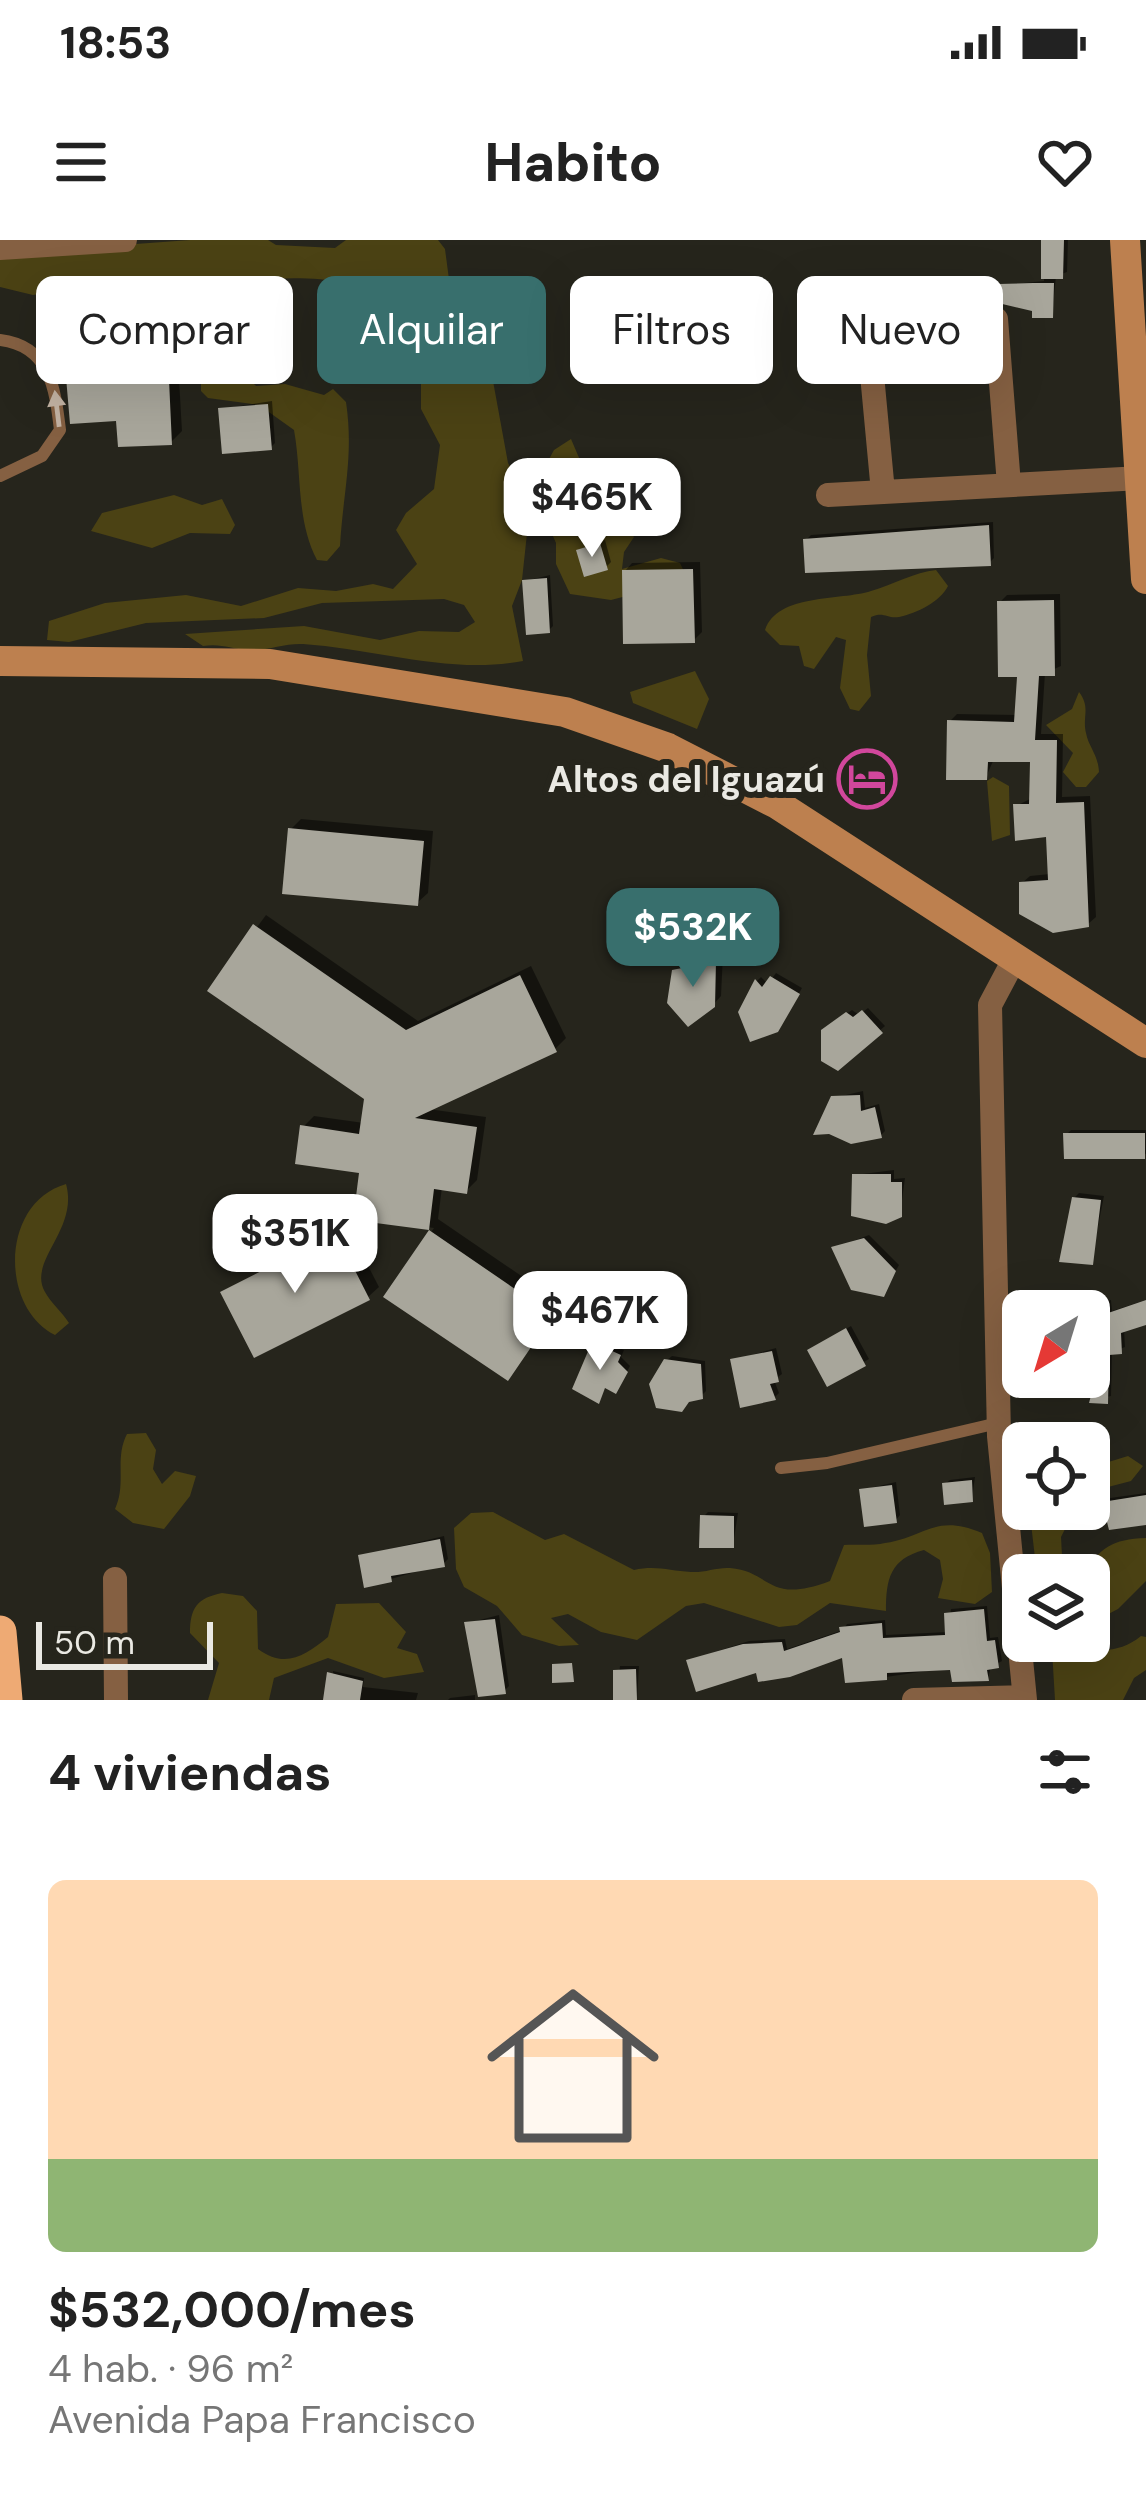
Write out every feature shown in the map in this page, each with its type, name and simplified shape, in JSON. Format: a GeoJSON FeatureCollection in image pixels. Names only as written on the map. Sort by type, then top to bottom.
{"type":"FeatureCollection","features":[{"type":"Feature","properties":{"kind":"highway"},"geometry":{"type":"LineString","coordinates":[[0,1632],[6,1700]]}},
{"type":"Feature","properties":{"kind":"main road"},"geometry":{"type":"LineString","coordinates":[[1125,240],[1146,579]]}},
{"type":"Feature","properties":{"kind":"main road"},"geometry":{"type":"LineString","coordinates":[[0,661],[270,664],[565,712],[668,748],[777,804],[1146,1043]]}},
{"type":"Feature","properties":{"kind":"street"},"geometry":{"type":"LineString","coordinates":[[0,248],[125,240]]}},
{"type":"Feature","properties":{"kind":"street"},"geometry":{"type":"LineString","coordinates":[[873,384],[883,492]]}},
{"type":"Feature","properties":{"kind":"street"},"geometry":{"type":"LineString","coordinates":[[1001,384],[1009,485]]}},
{"type":"Feature","properties":{"kind":"street"},"geometry":{"type":"LineString","coordinates":[[828,495],[1141,478]]}},
{"type":"Feature","properties":{"kind":"street"},"geometry":{"type":"LineString","coordinates":[[914,1700],[1025,1699],[999,1422],[990,1005],[1015,958]]}},
{"type":"Feature","properties":{"kind":"street"},"geometry":{"type":"LineString","coordinates":[[115,1579],[116,1700]]}},
{"type":"Feature","properties":{"kind":"lane"},"geometry":{"type":"LineString","coordinates":[[0,340],[37,354],[53,380],[60,430],[42,456],[0,476]]}},
{"type":"Feature","properties":{"kind":"lane"},"geometry":{"type":"LineString","coordinates":[[781,1468],[920,1444],[999,1422]]}},
{"type":"Feature","properties":{"kind":"shaded area"},"geometry":{"type":"Polygon","coordinates":[[[190,240],[268,240],[276,245],[335,248],[346,240],[438,240],[445,249],[449,276],[36,276],[33,295],[0,287],[0,254],[190,240]]]}},
{"type":"Feature","properties":{"kind":"shaded area"},"geometry":{"type":"Polygon","coordinates":[[[201,384],[285,384],[324,395],[333,389],[346,402],[348,457],[340,546],[327,561],[317,560],[310,545],[294,430],[259,405],[208,398],[201,384]]]}},
{"type":"Feature","properties":{"kind":"shaded area"},"geometry":{"type":"Polygon","coordinates":[[[421,384],[494,384],[508,463],[518,480],[536,483],[554,450],[571,439],[586,474],[583,514],[620,519],[634,537],[624,552],[622,569],[661,558],[680,563],[688,580],[611,600],[570,594],[556,564],[556,543],[548,525],[528,524],[522,580],[512,606],[523,661],[441,663],[303,644],[248,650],[203,646],[185,634],[304,626],[380,640],[419,631],[459,632],[475,622],[464,605],[444,599],[322,603],[264,618],[146,623],[69,642],[47,640],[49,621],[105,603],[186,595],[241,606],[298,588],[336,591],[373,584],[393,589],[417,564],[396,530],[406,513],[434,489],[440,445],[421,409],[421,384]]]}},
{"type":"Feature","properties":{"kind":"shaded area"},"geometry":{"type":"Polygon","coordinates":[[[174,495],[202,505],[222,499],[235,525],[230,534],[190,533],[152,548],[91,531],[102,513],[174,495]]]}},
{"type":"Feature","properties":{"kind":"shaded area"},"geometry":{"type":"Polygon","coordinates":[[[936,570],[948,586],[934,602],[899,617],[871,617],[867,655],[871,696],[859,711],[850,709],[840,688],[846,640],[836,637],[814,669],[804,666],[799,646],[780,645],[765,630],[772,618],[796,604],[871,591],[936,570]]]}},
{"type":"Feature","properties":{"kind":"shaded area"},"geometry":{"type":"Polygon","coordinates":[[[695,671],[709,699],[697,729],[633,703],[630,692],[695,671]]]}},
{"type":"Feature","properties":{"kind":"shaded area"},"geometry":{"type":"Polygon","coordinates":[[[1079,692],[1099,772],[1086,787],[1076,787],[1063,772],[1073,753],[1046,725],[1072,709],[1079,692]]]}},
{"type":"Feature","properties":{"kind":"shaded area"},"geometry":{"type":"Polygon","coordinates":[[[993,777],[1009,786],[1010,835],[992,841],[987,781],[993,777]]]}},
{"type":"Feature","properties":{"kind":"shaded area"},"geometry":{"type":"Polygon","coordinates":[[[66,1184],[66,1216],[41,1280],[47,1296],[69,1323],[55,1335],[37,1322],[24,1303],[15,1256],[29,1212],[44,1195],[66,1184]]]}},
{"type":"Feature","properties":{"kind":"shaded area"},"geometry":{"type":"Polygon","coordinates":[[[146,1433],[156,1450],[153,1469],[162,1484],[175,1471],[196,1476],[190,1496],[164,1529],[133,1523],[115,1509],[127,1434],[146,1433]]]}},
{"type":"Feature","properties":{"kind":"shaded area"},"geometry":{"type":"Polygon","coordinates":[[[1128,1456],[1143,1466],[1131,1481],[1110,1486],[1110,1462],[1128,1456]]]}},
{"type":"Feature","properties":{"kind":"shaded area"},"geometry":{"type":"Polygon","coordinates":[[[493,1512],[545,1540],[564,1534],[634,1570],[730,1568],[794,1590],[830,1581],[844,1545],[880,1544],[941,1526],[966,1527],[982,1533],[990,1553],[992,1592],[975,1604],[938,1598],[943,1579],[940,1560],[924,1550],[904,1559],[892,1572],[886,1611],[830,1603],[797,1625],[779,1627],[704,1603],[686,1606],[637,1640],[601,1632],[568,1614],[551,1618],[579,1645],[559,1646],[522,1635],[497,1606],[464,1587],[456,1569],[454,1528],[471,1513],[493,1512]]]}},
{"type":"Feature","properties":{"kind":"shaded area"},"geometry":{"type":"Polygon","coordinates":[[[1032,1530],[1064,1530],[1062,1554],[1035,1554],[1032,1530]]]}},
{"type":"Feature","properties":{"kind":"shaded area"},"geometry":{"type":"Polygon","coordinates":[[[1146,1538],[1146,1581],[1110,1613],[1110,1554],[1100,1554],[1124,1540],[1146,1538]]]}},
{"type":"Feature","properties":{"kind":"shaded area"},"geometry":{"type":"Polygon","coordinates":[[[222,1593],[243,1596],[257,1611],[258,1649],[286,1659],[328,1637],[336,1604],[379,1603],[406,1632],[397,1648],[417,1654],[424,1672],[384,1678],[328,1658],[274,1678],[269,1700],[208,1700],[219,1663],[190,1633],[190,1624],[201,1601],[222,1593]]]}},
{"type":"Feature","properties":{"kind":"shaded area"},"geometry":{"type":"Polygon","coordinates":[[[1146,1637],[1146,1670],[1134,1678],[1123,1700],[1055,1700],[1053,1662],[1110,1662],[1110,1649],[1146,1637]]]}},
{"type":"Feature","properties":{"kind":"building"},"geometry":{"type":"Polygon","coordinates":[[[1041,240],[1064,240],[1063,279],[1041,279],[1041,240]]]}},
{"type":"Feature","properties":{"kind":"building"},"geometry":{"type":"Polygon","coordinates":[[[1054,283],[1053,318],[1032,318],[1032,311],[1003,304],[1003,284],[1054,283]]]}},
{"type":"Feature","properties":{"kind":"building"},"geometry":{"type":"Polygon","coordinates":[[[67,384],[169,384],[172,445],[118,447],[116,421],[70,424],[67,384]]]}},
{"type":"Feature","properties":{"kind":"building"},"geometry":{"type":"Polygon","coordinates":[[[268,404],[272,450],[222,454],[218,408],[268,404]]]}},
{"type":"Feature","properties":{"kind":"building"},"geometry":{"type":"Polygon","coordinates":[[[989,525],[991,566],[805,573],[803,539],[989,525]]]}},
{"type":"Feature","properties":{"kind":"building"},"geometry":{"type":"Polygon","coordinates":[[[600,543],[608,570],[584,577],[576,550],[600,543]]]}},
{"type":"Feature","properties":{"kind":"building"},"geometry":{"type":"Polygon","coordinates":[[[693,569],[695,643],[623,644],[622,570],[693,569]]]}},
{"type":"Feature","properties":{"kind":"building"},"geometry":{"type":"Polygon","coordinates":[[[547,578],[550,633],[526,635],[522,580],[547,578]]]}},
{"type":"Feature","properties":{"kind":"building"},"geometry":{"type":"Polygon","coordinates":[[[1054,600],[1055,676],[1039,676],[1035,740],[1057,740],[1056,803],[1084,802],[1089,927],[1053,933],[1019,914],[1019,882],[1048,880],[1046,837],[1015,841],[1013,804],[1029,804],[1030,762],[988,762],[987,780],[946,780],[947,720],[1014,722],[1017,677],[998,677],[997,601],[1054,600]]]}},
{"type":"Feature","properties":{"kind":"building"},"geometry":{"type":"Polygon","coordinates":[[[288,828],[424,841],[418,906],[282,894],[288,828]]]}},
{"type":"Feature","properties":{"kind":"building"},"geometry":{"type":"Polygon","coordinates":[[[253,924],[406,1030],[520,975],[557,1052],[415,1118],[477,1127],[467,1194],[434,1189],[429,1230],[353,1220],[359,1173],[295,1164],[300,1125],[359,1134],[364,1099],[207,991],[253,924]]]}},
{"type":"Feature","properties":{"kind":"building"},"geometry":{"type":"Polygon","coordinates":[[[684,959],[716,961],[715,1007],[688,1027],[667,1003],[672,970],[682,968],[684,959]]]}},
{"type":"Feature","properties":{"kind":"building"},"geometry":{"type":"Polygon","coordinates":[[[770,976],[800,994],[778,1032],[750,1042],[738,1012],[755,979],[762,987],[770,976]]]}},
{"type":"Feature","properties":{"kind":"building"},"geometry":{"type":"Polygon","coordinates":[[[862,1010],[883,1033],[838,1071],[821,1061],[821,1030],[846,1012],[853,1017],[862,1010]]]}},
{"type":"Feature","properties":{"kind":"building"},"geometry":{"type":"Polygon","coordinates":[[[860,1095],[861,1111],[875,1107],[882,1138],[851,1144],[829,1134],[813,1135],[831,1096],[860,1095]]]}},
{"type":"Feature","properties":{"kind":"building"},"geometry":{"type":"Polygon","coordinates":[[[1063,1133],[1145,1133],[1145,1159],[1064,1159],[1063,1133]]]}},
{"type":"Feature","properties":{"kind":"building"},"geometry":{"type":"Polygon","coordinates":[[[852,1174],[891,1174],[891,1182],[902,1182],[902,1217],[886,1224],[851,1216],[852,1174]]]}},
{"type":"Feature","properties":{"kind":"building"},"geometry":{"type":"Polygon","coordinates":[[[1072,1197],[1101,1200],[1093,1265],[1059,1262],[1072,1197]]]}},
{"type":"Feature","properties":{"kind":"building"},"geometry":{"type":"Polygon","coordinates":[[[429,1230],[553,1315],[508,1381],[383,1297],[429,1230]]]}},
{"type":"Feature","properties":{"kind":"building"},"geometry":{"type":"Polygon","coordinates":[[[336,1233],[370,1300],[254,1358],[220,1292],[336,1233]]]}},
{"type":"Feature","properties":{"kind":"building"},"geometry":{"type":"Polygon","coordinates":[[[864,1238],[896,1271],[884,1297],[851,1290],[831,1247],[864,1238]]]}},
{"type":"Feature","properties":{"kind":"building"},"geometry":{"type":"Polygon","coordinates":[[[1146,1300],[1146,1325],[1121,1333],[1122,1354],[1110,1355],[1110,1312],[1146,1300]]]}},
{"type":"Feature","properties":{"kind":"building"},"geometry":{"type":"Polygon","coordinates":[[[846,1328],[866,1366],[827,1387],[807,1350],[846,1328]]]}},
{"type":"Feature","properties":{"kind":"building"},"geometry":{"type":"Polygon","coordinates":[[[592,1342],[621,1355],[618,1362],[628,1372],[616,1394],[605,1388],[599,1404],[572,1389],[592,1342]]]}},
{"type":"Feature","properties":{"kind":"building"},"geometry":{"type":"Polygon","coordinates":[[[772,1351],[779,1382],[770,1384],[776,1400],[740,1408],[730,1359],[772,1351]]]}},
{"type":"Feature","properties":{"kind":"building"},"geometry":{"type":"Polygon","coordinates":[[[664,1359],[701,1364],[703,1399],[689,1402],[682,1412],[656,1408],[649,1384],[664,1359]]]}},
{"type":"Feature","properties":{"kind":"building"},"geometry":{"type":"Polygon","coordinates":[[[1090,1398],[1108,1398],[1108,1404],[1089,1403],[1090,1398]]]}},
{"type":"Feature","properties":{"kind":"building"},"geometry":{"type":"Polygon","coordinates":[[[972,1480],[973,1502],[944,1505],[942,1483],[972,1480]]]}},
{"type":"Feature","properties":{"kind":"building"},"geometry":{"type":"Polygon","coordinates":[[[892,1485],[897,1523],[864,1527],[859,1489],[892,1485]]]}},
{"type":"Feature","properties":{"kind":"building"},"geometry":{"type":"Polygon","coordinates":[[[1146,1495],[1146,1525],[1110,1530],[1110,1501],[1146,1495]]]}},
{"type":"Feature","properties":{"kind":"building"},"geometry":{"type":"Polygon","coordinates":[[[700,1515],[734,1516],[734,1548],[699,1548],[700,1515]]]}},
{"type":"Feature","properties":{"kind":"building"},"geometry":{"type":"Polygon","coordinates":[[[440,1539],[445,1567],[391,1576],[392,1582],[364,1588],[358,1555],[440,1539]]]}},
{"type":"Feature","properties":{"kind":"building"},"geometry":{"type":"Polygon","coordinates":[[[984,1609],[987,1641],[995,1640],[999,1668],[987,1670],[989,1681],[952,1682],[950,1670],[887,1673],[887,1680],[845,1683],[842,1658],[790,1677],[758,1682],[756,1673],[696,1692],[686,1660],[743,1644],[782,1642],[784,1651],[840,1632],[839,1627],[882,1623],[883,1638],[945,1635],[944,1613],[984,1609]]]}},
{"type":"Feature","properties":{"kind":"building"},"geometry":{"type":"Polygon","coordinates":[[[495,1619],[506,1694],[478,1697],[464,1622],[495,1619]]]}},
{"type":"Feature","properties":{"kind":"building"},"geometry":{"type":"Polygon","coordinates":[[[572,1663],[574,1682],[552,1683],[552,1664],[572,1663]]]}},
{"type":"Feature","properties":{"kind":"building"},"geometry":{"type":"Polygon","coordinates":[[[636,1669],[637,1700],[613,1700],[613,1670],[636,1669]]]}},
{"type":"Feature","properties":{"kind":"building"},"geometry":{"type":"Polygon","coordinates":[[[327,1672],[363,1681],[360,1700],[323,1700],[327,1672]]]}},
{"type":"Feature","properties":{"kind":"place","name":"Altos del Iguazú"},"geometry":{"type":"Point","coordinates":[867,779]}}]}
